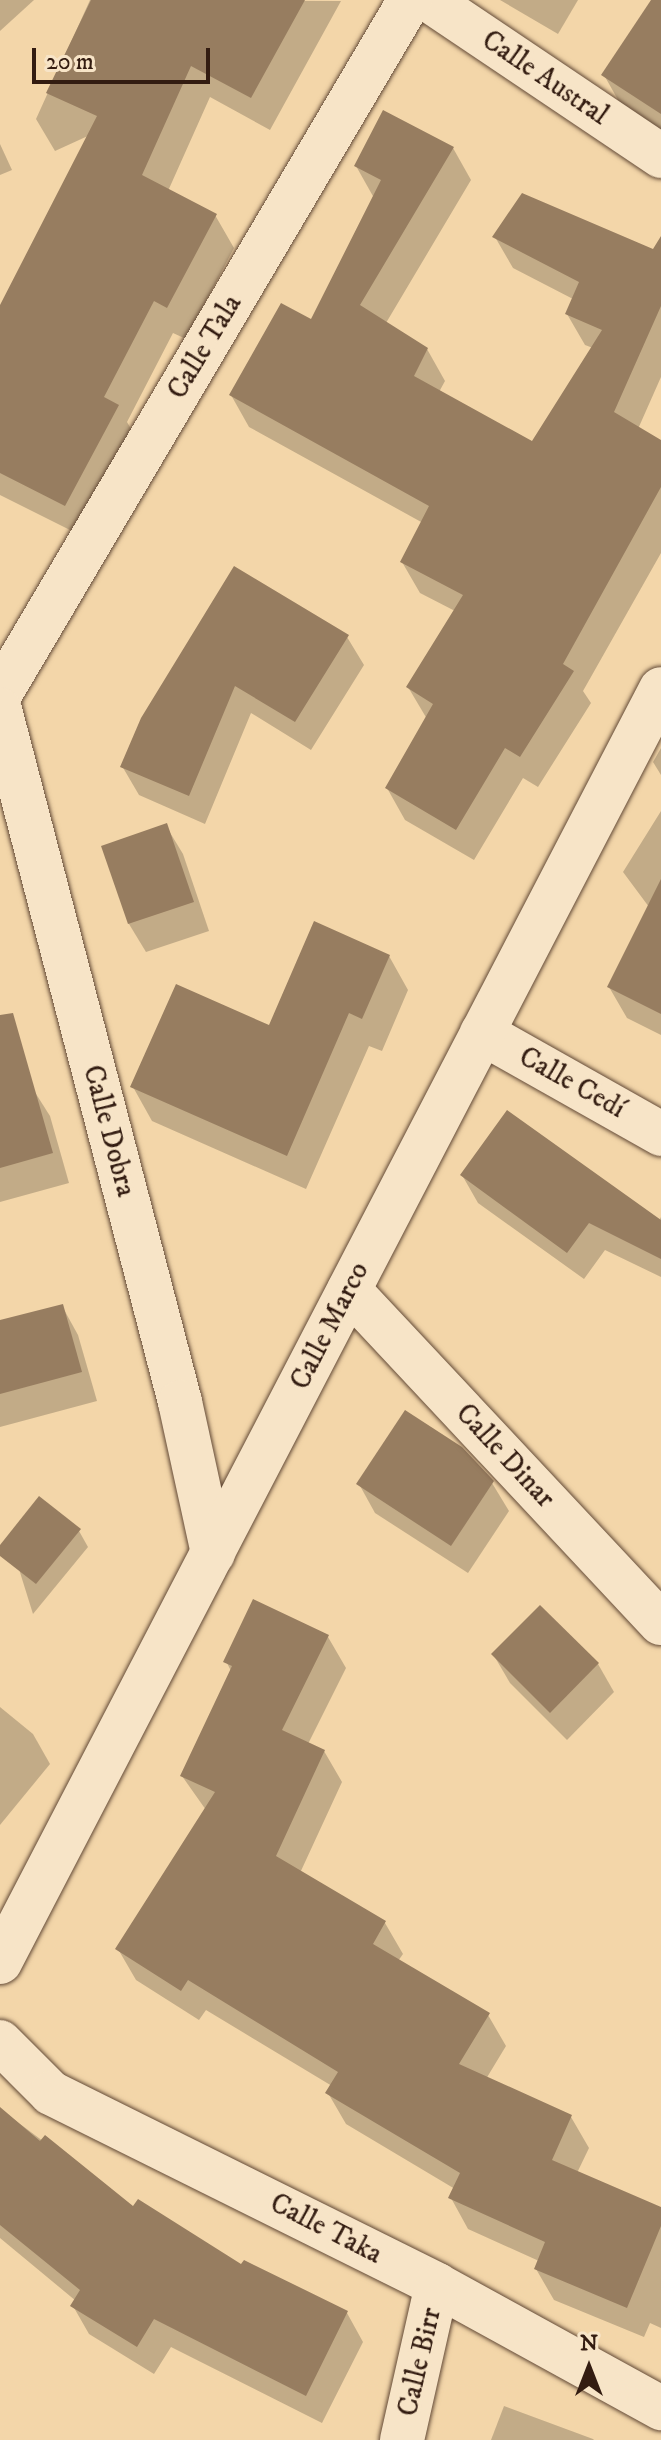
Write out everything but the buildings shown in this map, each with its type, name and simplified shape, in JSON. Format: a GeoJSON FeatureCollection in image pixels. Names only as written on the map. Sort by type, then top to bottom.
{"type":"FeatureCollection","features":[{"type":"Feature","properties":{"kind":"street","name":"Calle Tala"},"geometry":{"type":"LineString","coordinates":[[0,694],[410,0]]}},
{"type":"Feature","properties":{"kind":"street","name":"Calle Austral"},"geometry":{"type":"LineString","coordinates":[[429,0],[661,156]]}},
{"type":"Feature","properties":{"kind":"street","name":"Calle Marco"},"geometry":{"type":"LineString","coordinates":[[0,1962],[661,689]]}},
{"type":"Feature","properties":{"kind":"street","name":"Calle Dobra"},"geometry":{"type":"LineString","coordinates":[[0,710],[180,1402],[213,1553]]}},
{"type":"Feature","properties":{"kind":"street","name":"Calle Cedí"},"geometry":{"type":"LineString","coordinates":[[482,1033],[661,1134]]}},
{"type":"Feature","properties":{"kind":"street","name":"Calle Dinar"},"geometry":{"type":"LineString","coordinates":[[349,1290],[661,1623]]}},
{"type":"Feature","properties":{"kind":"street","name":"Calle Taka"},"geometry":{"type":"LineString","coordinates":[[0,2042],[51,2093],[437,2285],[661,2408]]}},
{"type":"Feature","properties":{"kind":"street","name":"Calle Birr"},"geometry":{"type":"LineString","coordinates":[[402,2440],[437,2285]]}}]}
